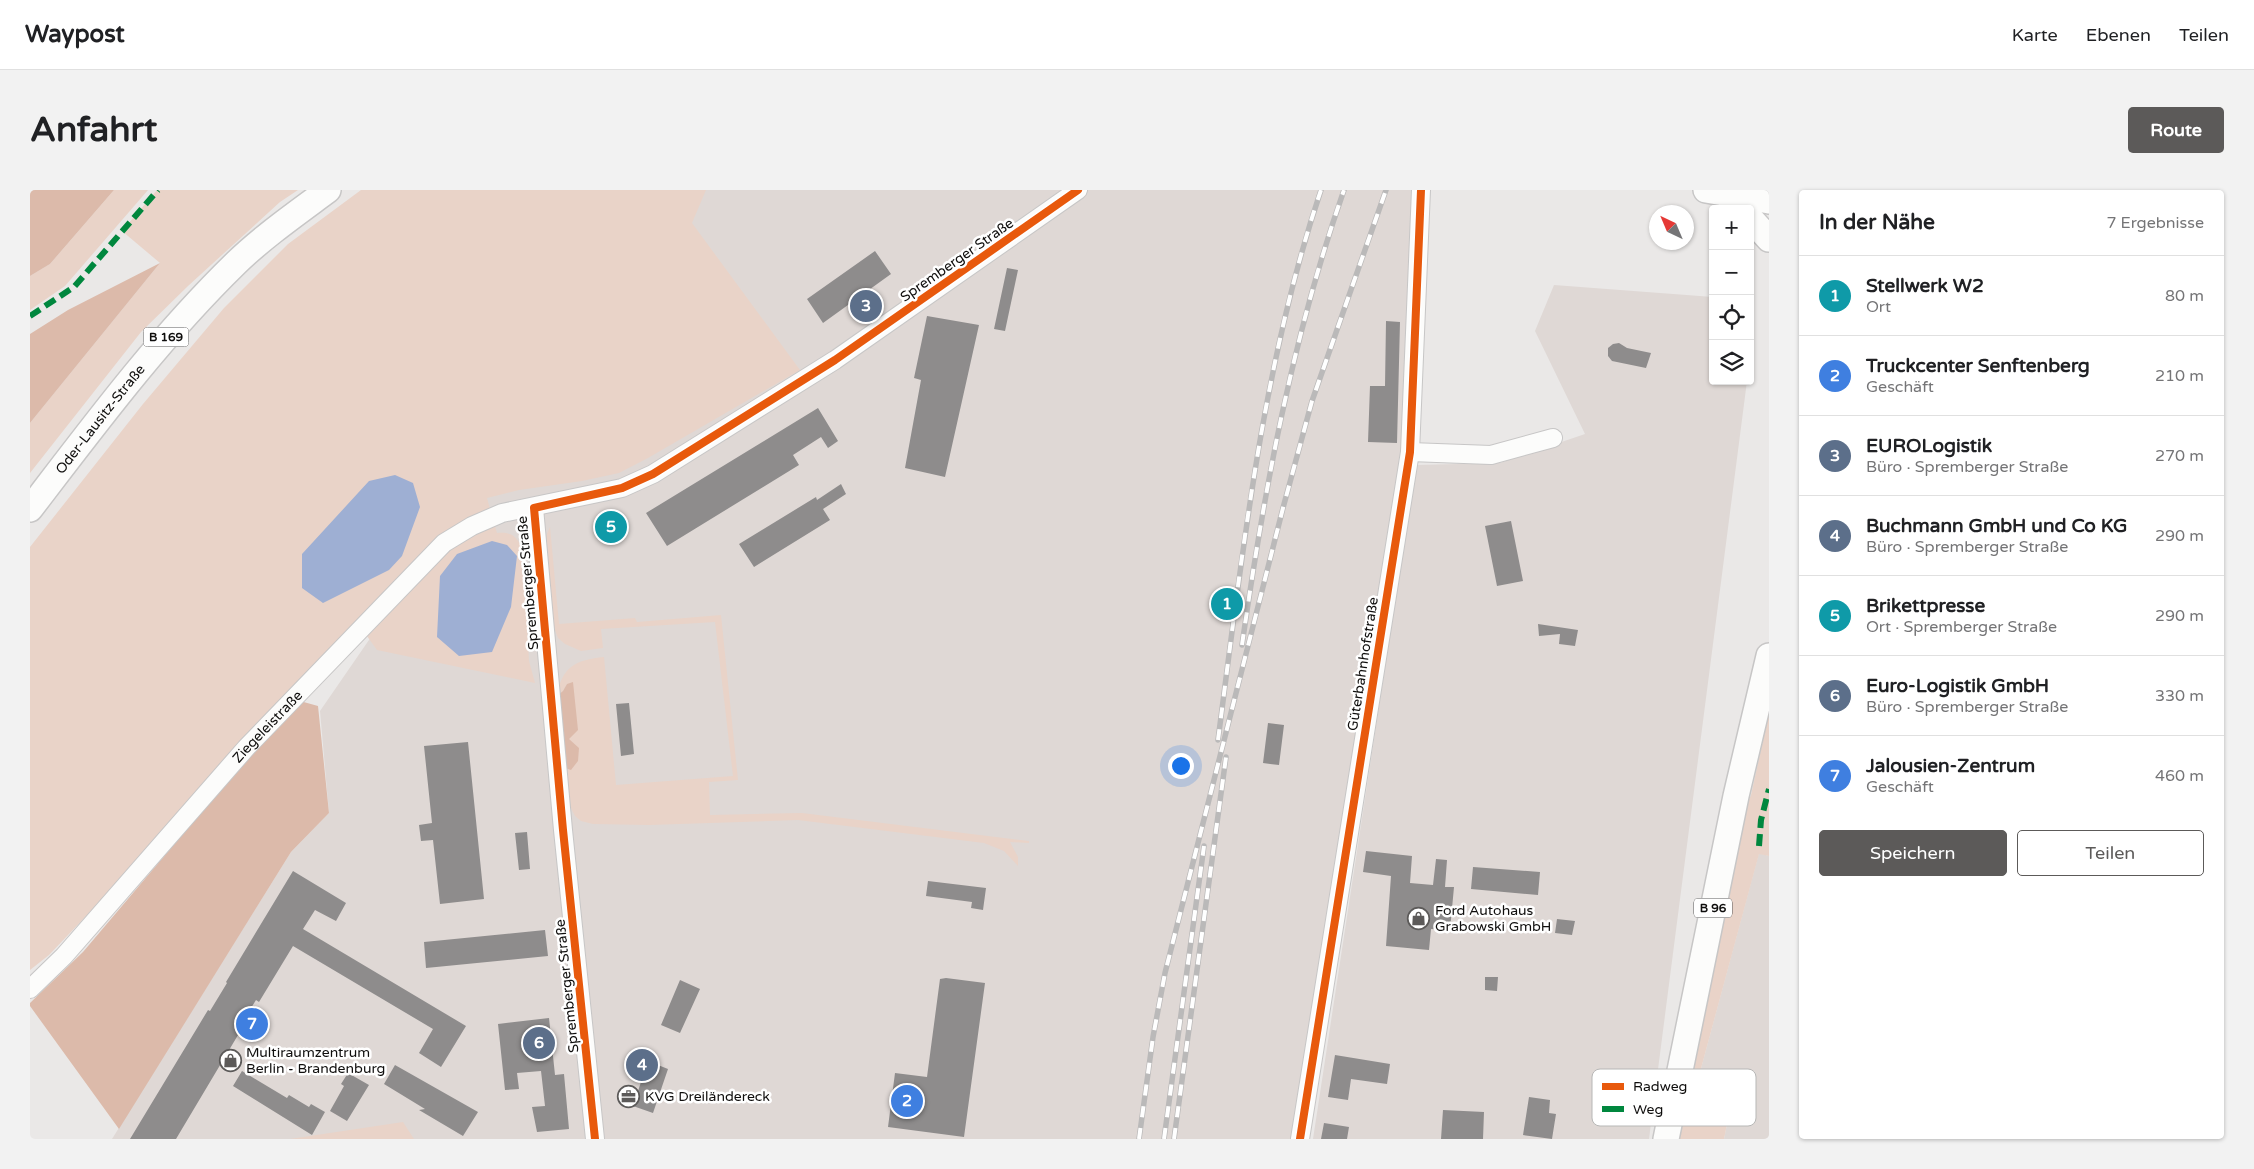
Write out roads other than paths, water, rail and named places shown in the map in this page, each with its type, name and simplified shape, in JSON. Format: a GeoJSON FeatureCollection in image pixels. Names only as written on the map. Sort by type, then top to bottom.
{"type":"FeatureCollection","features":[{"type":"Feature","properties":{"kind":"highway","name":"Oder-Lausitz-Straße"},"geometry":{"type":"LineString","coordinates":[[30,509],[124,386],[200,300],[238,262],[290,218],[328,190]]}},
{"type":"Feature","properties":{"kind":"highway"},"geometry":{"type":"LineString","coordinates":[[1705,190],[1769,201]]}},
{"type":"Feature","properties":{"kind":"highway"},"geometry":{"type":"LineString","coordinates":[[1705,190],[1731,205]]}},
{"type":"Feature","properties":{"kind":"highway"},"geometry":{"type":"LineString","coordinates":[[1754,222],[1769,239]]}},
{"type":"Feature","properties":{"kind":"highway","name":"B 96"},"geometry":{"type":"LineString","coordinates":[[1680,1069],[1736,796],[1769,656]]}},
{"type":"Feature","properties":{"kind":"highway","name":"B 96"},"geometry":{"type":"LineString","coordinates":[[1666,1139],[1669,1126]]}},
{"type":"Feature","properties":{"kind":"street","name":"Spremberger Straße"},"geometry":{"type":"LineString","coordinates":[[595,1139],[562,820],[534,508],[622,488],[653,474],[835,360],[1078,190]]}},
{"type":"Feature","properties":{"kind":"street","name":"Güterbahnhofstraße"},"geometry":{"type":"LineString","coordinates":[[1300,1139],[1410,452],[1421,190]]}},
{"type":"Feature","properties":{"kind":"street"},"geometry":{"type":"LineString","coordinates":[[1410,452],[1490,455],[1553,438]]}},
{"type":"Feature","properties":{"kind":"street","name":"Ziegeleistraße"},"geometry":{"type":"LineString","coordinates":[[30,989],[64,956],[246,748],[444,543],[472,526],[502,513],[534,508]]}},
{"type":"Feature","properties":{"kind":"water"},"geometry":{"type":"Polygon","coordinates":[[[395,475],[413,483],[420,507],[402,556],[389,570],[323,603],[302,588],[302,554],[369,481],[395,475]]]}},
{"type":"Feature","properties":{"kind":"water"},"geometry":{"type":"Polygon","coordinates":[[[492,541],[507,545],[517,556],[511,607],[492,652],[459,656],[437,637],[440,576],[457,554],[492,541]]]}},
{"type":"Feature","properties":{"kind":"railway"},"geometry":{"type":"LineString","coordinates":[[1218,740],[1256,462],[1283,324],[1321,190]]}},
{"type":"Feature","properties":{"kind":"railway"},"geometry":{"type":"LineString","coordinates":[[1242,645],[1270,472],[1282,415],[1309,302],[1344,190]]}},
{"type":"Feature","properties":{"kind":"railway"},"geometry":{"type":"LineString","coordinates":[[1139,1139],[1153,1037],[1165,973],[1283,508],[1312,401],[1386,190]]}},
{"type":"Feature","properties":{"kind":"railway"},"geometry":{"type":"LineString","coordinates":[[1174,1139],[1226,757]]}},
{"type":"Feature","properties":{"kind":"railway"},"geometry":{"type":"LineString","coordinates":[[1164,1139],[1204,846]]}},
{"type":"Feature","properties":{"kind":"place","name":"EUROLogistik"},"geometry":{"type":"Point","coordinates":[866,306]}},
{"type":"Feature","properties":{"kind":"place","name":"Brikettpresse"},"geometry":{"type":"Point","coordinates":[611,527]}},
{"type":"Feature","properties":{"kind":"place","name":"Stellwerk W2"},"geometry":{"type":"Point","coordinates":[1227,604]}},
{"type":"Feature","properties":{"kind":"place","name":"Ford Autohaus Grabowski GmbH"},"geometry":{"type":"Point","coordinates":[1419,918]}},
{"type":"Feature","properties":{"kind":"place","name":"Jalousien-Zentrum"},"geometry":{"type":"Point","coordinates":[252,1024]}},
{"type":"Feature","properties":{"kind":"place","name":"Euro-Logistik GmbH"},"geometry":{"type":"Point","coordinates":[539,1043]}},
{"type":"Feature","properties":{"kind":"place","name":"Multiraumzentrum Berlin - Brandenburg"},"geometry":{"type":"Point","coordinates":[230,1060]}},
{"type":"Feature","properties":{"kind":"place","name":"Buchmann GmbH und Co KG"},"geometry":{"type":"Point","coordinates":[642,1065]}},
{"type":"Feature","properties":{"kind":"place","name":"KVG Dreiländereck"},"geometry":{"type":"Point","coordinates":[629,1096]}},
{"type":"Feature","properties":{"kind":"place","name":"Truckcenter Senftenberg"},"geometry":{"type":"Point","coordinates":[907,1101]}}]}
